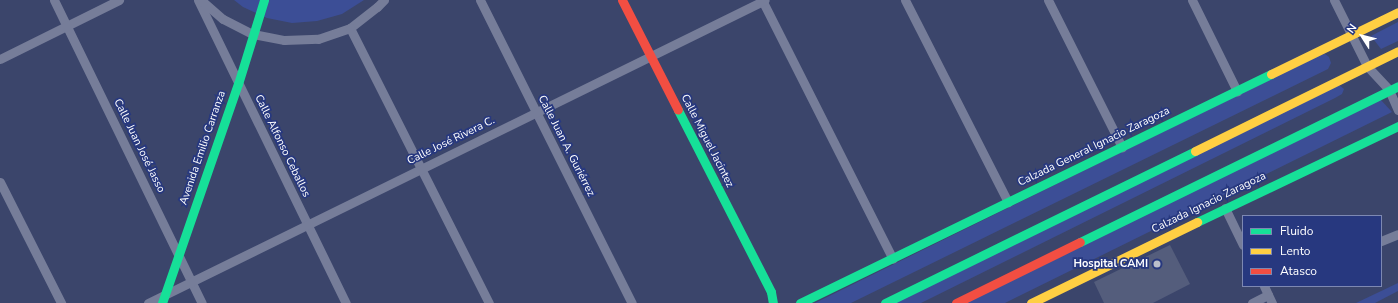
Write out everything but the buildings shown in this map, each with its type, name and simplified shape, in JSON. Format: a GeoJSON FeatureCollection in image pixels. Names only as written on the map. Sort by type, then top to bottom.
{"type":"FeatureCollection","features":[{"type":"Feature","properties":{"kind":"main road","name":"Avenida Emilio Carranza"},"geometry":{"type":"LineString","coordinates":[[163,299],[238,84],[264,0]]}},
{"type":"Feature","properties":{"kind":"main road","name":"Calle Miguel Jacintez"},"geometry":{"type":"LineString","coordinates":[[622,0],[771,292],[774,303]]}},
{"type":"Feature","properties":{"kind":"main road","name":"Calzada General Ignacio Zaragoza"},"geometry":{"type":"LineString","coordinates":[[800,303],[1398,12]]}},
{"type":"Feature","properties":{"kind":"main road"},"geometry":{"type":"LineString","coordinates":[[885,303],[1398,51]]}},
{"type":"Feature","properties":{"kind":"main road"},"geometry":{"type":"LineString","coordinates":[[956,303],[1398,86]]}},
{"type":"Feature","properties":{"kind":"main road","name":"Calzada Ignacio Zaragoza"},"geometry":{"type":"LineString","coordinates":[[1031,303],[1224,208],[1398,126]]}},
{"type":"Feature","properties":{"kind":"main road","name":"Calle Miguel Jacintez"},"geometry":{"type":"LineString","coordinates":[[771,292],[784,303]]}},
{"type":"Feature","properties":{"kind":"street","name":"Calle Juan José Jasso"},"geometry":{"type":"LineString","coordinates":[[54,0],[202,303]]}},
{"type":"Feature","properties":{"kind":"street"},"geometry":{"type":"LineString","coordinates":[[0,59],[119,0]]}},
{"type":"Feature","properties":{"kind":"street","name":"Calle Alfonso Ceballos"},"geometry":{"type":"LineString","coordinates":[[198,0],[346,303]]}},
{"type":"Feature","properties":{"kind":"street"},"geometry":{"type":"LineString","coordinates":[[201,0],[223,18],[253,34],[284,40],[318,39],[350,28],[384,0]]}},
{"type":"Feature","properties":{"kind":"street","name":"Calle Juan A. Guriérrez"},"geometry":{"type":"LineString","coordinates":[[480,0],[632,303]]}},
{"type":"Feature","properties":{"kind":"street"},"geometry":{"type":"LineString","coordinates":[[763,0],[893,259]]}},
{"type":"Feature","properties":{"kind":"street","name":"Calle José Rivera C."},"geometry":{"type":"LineString","coordinates":[[148,303],[163,299],[192,281],[308,226],[763,0]]}},
{"type":"Feature","properties":{"kind":"street"},"geometry":{"type":"LineString","coordinates":[[906,0],[1008,202]]}},
{"type":"Feature","properties":{"kind":"street"},"geometry":{"type":"LineString","coordinates":[[1048,0],[1122,147]]}},
{"type":"Feature","properties":{"kind":"street"},"geometry":{"type":"LineString","coordinates":[[1192,0],[1237,91]]}},
{"type":"Feature","properties":{"kind":"street"},"geometry":{"type":"LineString","coordinates":[[1334,0],[1367,66],[1389,90],[1398,110]]}},
{"type":"Feature","properties":{"kind":"street"},"geometry":{"type":"LineString","coordinates":[[350,28],[489,303]]}},
{"type":"Feature","properties":{"kind":"street"},"geometry":{"type":"LineString","coordinates":[[0,182],[61,303]]}},
{"type":"Feature","properties":{"kind":"street"},"geometry":{"type":"LineString","coordinates":[[1224,208],[1242,243]]}},
{"type":"Feature","properties":{"kind":"street"},"geometry":{"type":"LineString","coordinates":[[1382,241],[1398,234]]}},
{"type":"Feature","properties":{"kind":"street"},"geometry":{"type":"LineString","coordinates":[[1252,303],[1270,299],[1264,287]]}},
{"type":"Feature","properties":{"kind":"shaded area"},"geometry":{"type":"Polygon","coordinates":[[[234,0],[364,0],[342,14],[317,21],[292,23],[267,18],[243,7],[234,0]]]}},
{"type":"Feature","properties":{"kind":"shaded area"},"geometry":{"type":"Polygon","coordinates":[[[1398,22],[1398,41],[1381,49],[1371,36],[1398,22]]]}},
{"type":"Feature","properties":{"kind":"shaded area"},"geometry":{"type":"Polygon","coordinates":[[[1325,54],[1329,57],[1331,63],[1328,69],[851,303],[815,303],[1317,56],[1325,54]]]}},
{"type":"Feature","properties":{"kind":"shaded area"},"geometry":{"type":"Polygon","coordinates":[[[1339,85],[1344,89],[1342,94],[1335,98],[921,303],[892,303],[1339,85]]]}},
{"type":"Feature","properties":{"kind":"shaded area"},"geometry":{"type":"Polygon","coordinates":[[[1380,99],[1392,112],[1005,303],[958,303],[1380,99]]]}},
{"type":"Feature","properties":{"kind":"shaded area"},"geometry":{"type":"Polygon","coordinates":[[[1398,283],[1398,291],[1375,303],[1356,303],[1398,283]]]}},
{"type":"Feature","properties":{"kind":"traffic: fast"},"geometry":{"type":"LineString","coordinates":[[162,303],[238,84],[264,0]]}},
{"type":"Feature","properties":{"kind":"traffic: fast"},"geometry":{"type":"LineString","coordinates":[[800,303],[1271,74]]}},
{"type":"Feature","properties":{"kind":"traffic: fast"},"geometry":{"type":"LineString","coordinates":[[1080,242],[1398,86]]}},
{"type":"Feature","properties":{"kind":"traffic: fast"},"geometry":{"type":"LineString","coordinates":[[678,110],[771,292],[773,303]]}},
{"type":"Feature","properties":{"kind":"traffic: fast"},"geometry":{"type":"LineString","coordinates":[[1197,222],[1398,126]]}},
{"type":"Feature","properties":{"kind":"traffic: fast"},"geometry":{"type":"LineString","coordinates":[[885,303],[1195,151]]}},
{"type":"Feature","properties":{"kind":"traffic: slow"},"geometry":{"type":"LineString","coordinates":[[1271,74],[1398,12]]}},
{"type":"Feature","properties":{"kind":"traffic: slow"},"geometry":{"type":"LineString","coordinates":[[1195,151],[1398,51]]}},
{"type":"Feature","properties":{"kind":"traffic: slow"},"geometry":{"type":"LineString","coordinates":[[1031,303],[1197,222]]}},
{"type":"Feature","properties":{"kind":"traffic: jam"},"geometry":{"type":"LineString","coordinates":[[622,0],[678,110]]}},
{"type":"Feature","properties":{"kind":"traffic: jam"},"geometry":{"type":"LineString","coordinates":[[956,303],[1080,242]]}},
{"type":"Feature","properties":{"kind":"place","name":"Hospital CAMI"},"geometry":{"type":"Point","coordinates":[1157,264]}}]}
